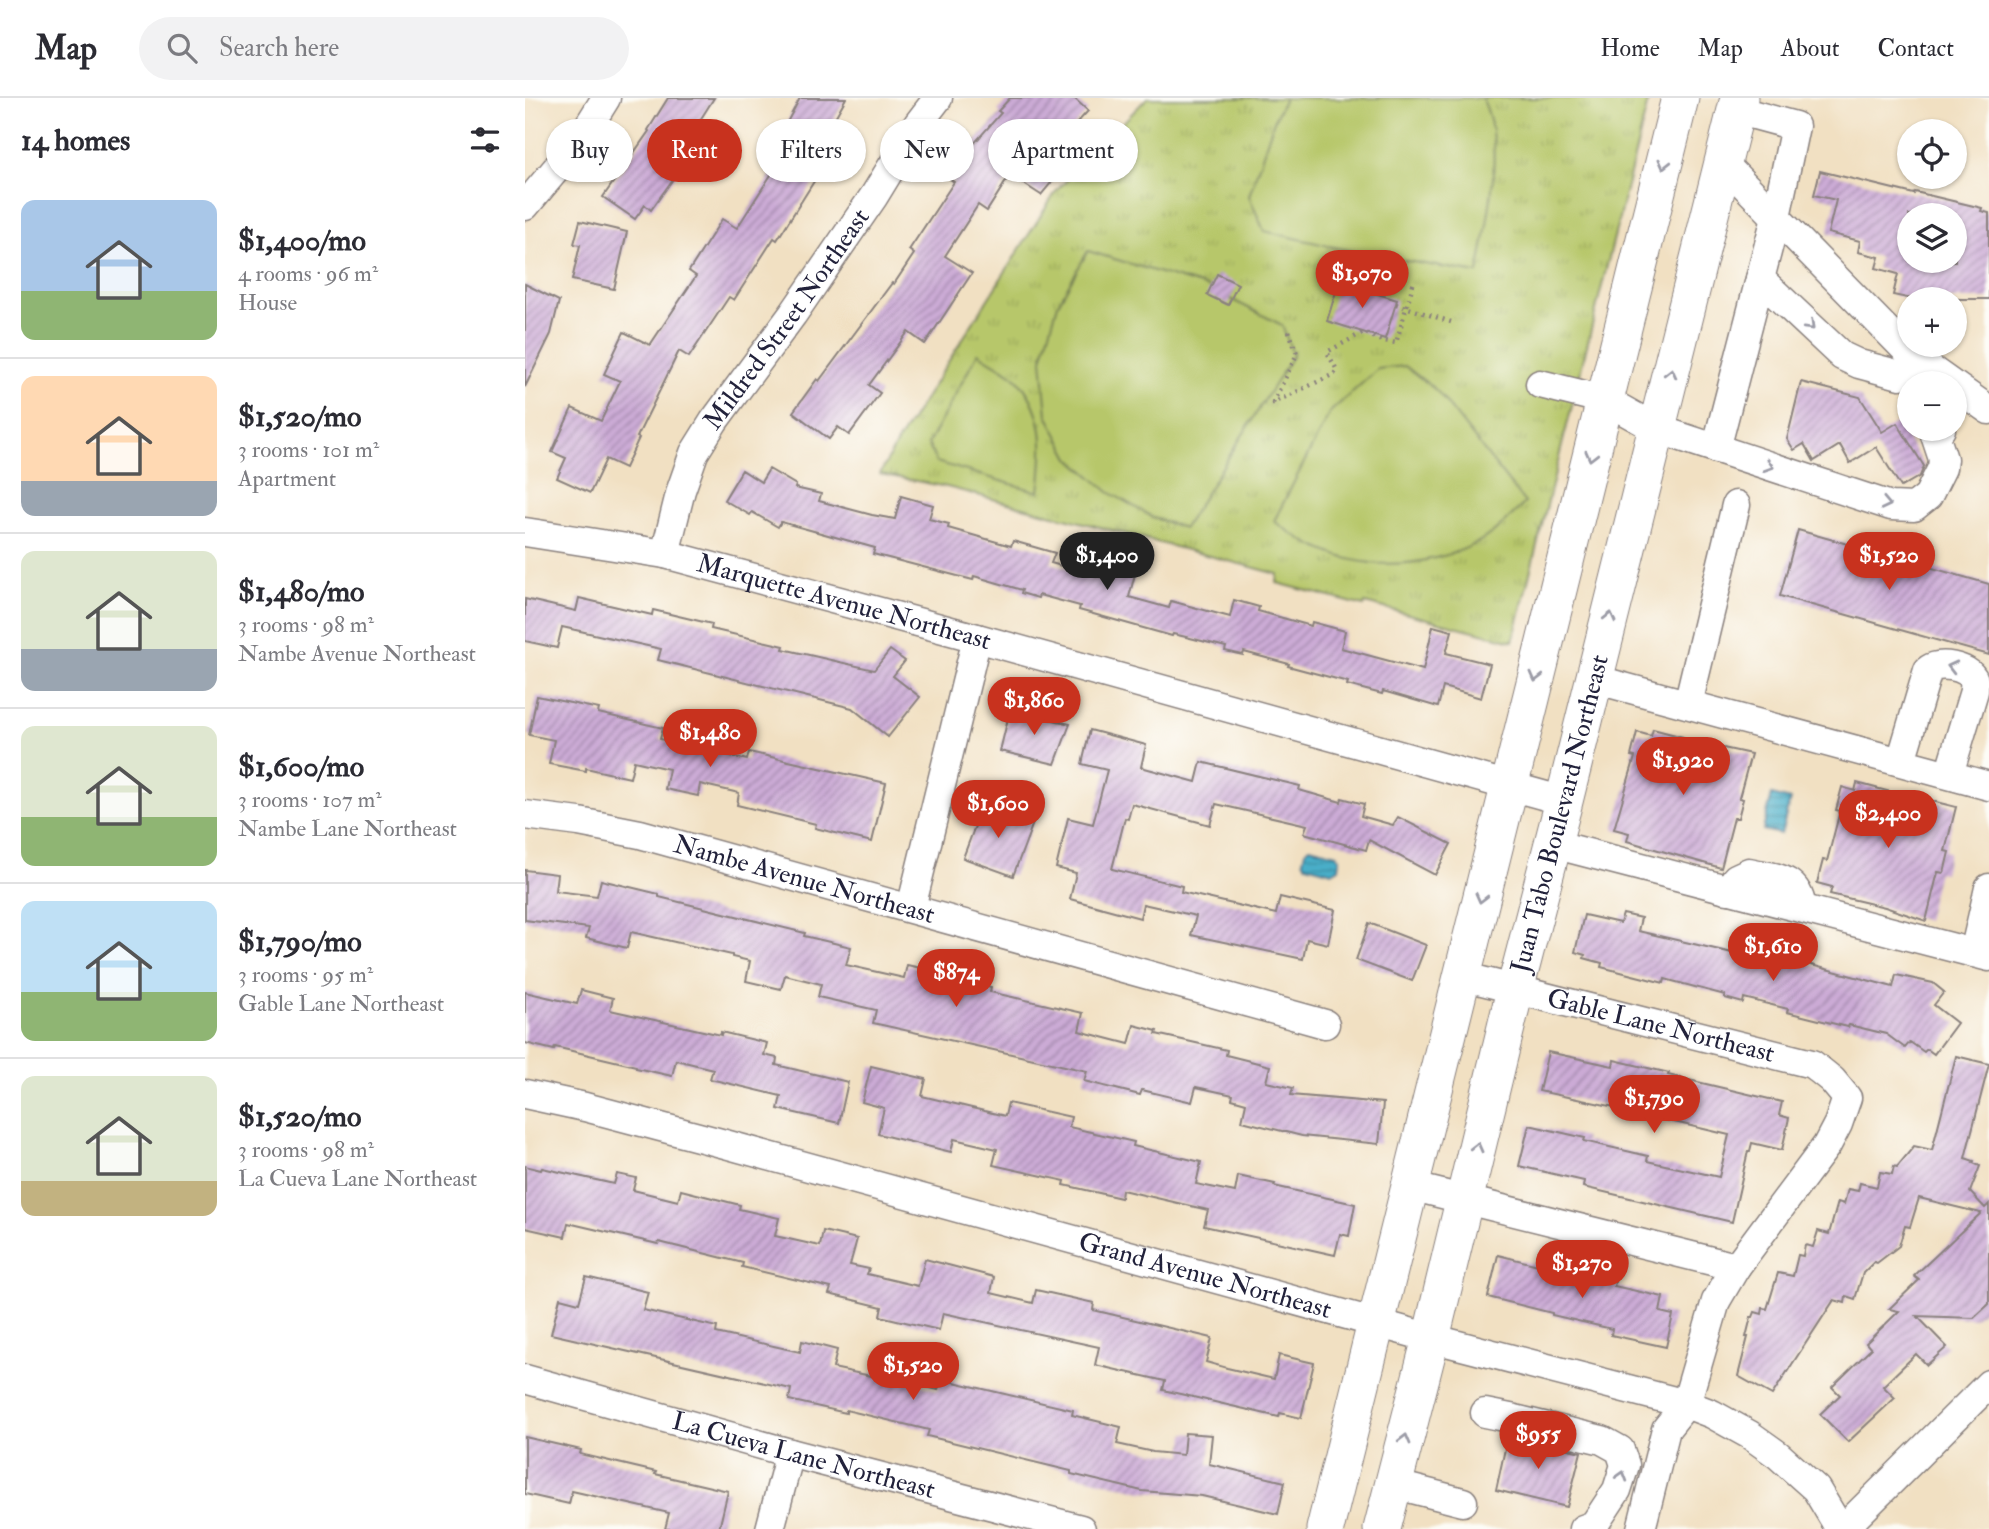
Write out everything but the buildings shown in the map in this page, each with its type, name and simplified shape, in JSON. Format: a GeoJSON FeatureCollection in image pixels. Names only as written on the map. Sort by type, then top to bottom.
{"type":"FeatureCollection","features":[{"type":"Feature","properties":{"kind":"main road"},"geometry":{"type":"LineString","coordinates":[[1325,1529],[1678,99]]}},
{"type":"Feature","properties":{"kind":"main road","name":"Juan Tabo Boulevard Northeast"},"geometry":{"type":"LineString","coordinates":[[1382,1529],[1737,104]]}},
{"type":"Feature","properties":{"kind":"street"},"geometry":{"type":"LineString","coordinates":[[525,206],[577,142],[606,98]]}},
{"type":"Feature","properties":{"kind":"street","name":"Mildred Street Northeast"},"geometry":{"type":"LineString","coordinates":[[665,554],[681,490],[694,453],[714,421],[815,282],[918,124],[938,98]]}},
{"type":"Feature","properties":{"kind":"street"},"geometry":{"type":"LineString","coordinates":[[1716,449],[1761,279],[1795,126],[1737,104]]}},
{"type":"Feature","properties":{"kind":"street"},"geometry":{"type":"LineString","coordinates":[[1723,163],[1912,356],[1933,371]]}},
{"type":"Feature","properties":{"kind":"street"},"geometry":{"type":"LineString","coordinates":[[1761,279],[1842,356],[1859,364],[1901,375],[1924,365]]}},
{"type":"Feature","properties":{"kind":"street"},"geometry":{"type":"LineString","coordinates":[[1539,384],[1605,400],[1657,429],[1891,506],[1914,507],[1929,496],[1943,468],[1937,441]]}},
{"type":"Feature","properties":{"kind":"street"},"geometry":{"type":"LineString","coordinates":[[1688,704],[1736,505]]}},
{"type":"Feature","properties":{"kind":"street","name":"Marquette Avenue Northeast"},"geometry":{"type":"LineString","coordinates":[[525,532],[665,554],[978,638],[1564,802]]}},
{"type":"Feature","properties":{"kind":"street"},"geometry":{"type":"LineString","coordinates":[[911,908],[978,638]]}},
{"type":"Feature","properties":{"kind":"street"},"geometry":{"type":"LineString","coordinates":[[1901,761],[1928,670],[1933,665],[1941,664],[1967,671],[1974,680],[1974,691],[1949,774]]}},
{"type":"Feature","properties":{"kind":"street"},"geometry":{"type":"LineString","coordinates":[[1594,679],[1989,786]]}},
{"type":"Feature","properties":{"kind":"street","name":"Nambe Avenue Northeast"},"geometry":{"type":"LineString","coordinates":[[525,815],[640,834],[1325,1024]]}},
{"type":"Feature","properties":{"kind":"street"},"geometry":{"type":"LineString","coordinates":[[1553,844],[1981,955],[1989,888]]}},
{"type":"Feature","properties":{"kind":"street","name":"Gable Lane Northeast"},"geometry":{"type":"LineString","coordinates":[[1462,976],[1812,1064],[1832,1080],[1847,1098],[1839,1124],[1827,1145],[1736,1267]]}},
{"type":"Feature","properties":{"kind":"street","name":"Grand Avenue Northeast"},"geometry":{"type":"LineString","coordinates":[[525,1094],[585,1107],[1431,1338],[1686,1404],[1713,1414],[1779,1455],[1817,1489],[1841,1529]]}},
{"type":"Feature","properties":{"kind":"street"},"geometry":{"type":"LineString","coordinates":[[1410,1185],[1736,1267],[1716,1301],[1686,1404],[1666,1429],[1641,1529]]}},
{"type":"Feature","properties":{"kind":"street","name":"La Cueva Lane Northeast"},"geometry":{"type":"LineString","coordinates":[[525,1379],[1081,1529]]}},
{"type":"Feature","properties":{"kind":"street"},"geometry":{"type":"LineString","coordinates":[[1841,1529],[1989,1384]]}},
{"type":"Feature","properties":{"kind":"street"},"geometry":{"type":"LineString","coordinates":[[1485,1413],[1602,1440],[1620,1450],[1625,1465],[1617,1490],[1594,1525],[1583,1529]]}},
{"type":"Feature","properties":{"kind":"street"},"geometry":{"type":"LineString","coordinates":[[770,1529],[790,1452]]}},
{"type":"Feature","properties":{"kind":"street"},"geometry":{"type":"LineString","coordinates":[[1393,1484],[1463,1502]]}},
{"type":"Feature","properties":{"kind":"path"},"geometry":{"type":"LineString","coordinates":[[1289,331],[1297,354],[1273,403],[1334,374],[1337,370],[1327,352],[1364,332],[1379,340],[1396,343],[1414,281]]}},
{"type":"Feature","properties":{"kind":"path"},"geometry":{"type":"LineString","coordinates":[[1396,304],[1451,322]]}},
{"type":"Feature","properties":{"kind":"green space"},"geometry":{"type":"Polygon","coordinates":[[[1147,98],[1644,98],[1648,102],[1513,641],[1277,583],[1278,574],[947,487],[880,474],[898,441],[1057,190],[1065,182],[1138,182],[1138,119],[1126,119],[1147,98]]]}},
{"type":"Feature","properties":{"kind":"green space"},"geometry":{"type":"Polygon","coordinates":[[[1285,98],[1482,98],[1489,116],[1494,160],[1490,208],[1478,273],[1360,253],[1264,231],[1249,196],[1275,118],[1285,98]]]}},
{"type":"Feature","properties":{"kind":"green space"},"geometry":{"type":"Polygon","coordinates":[[[1088,251],[1207,287],[1282,325],[1293,355],[1184,528],[1154,518],[1109,492],[1070,458],[1047,415],[1042,359],[1058,304],[1088,251]]]}},
{"type":"Feature","properties":{"kind":"green space"},"geometry":{"type":"Polygon","coordinates":[[[978,353],[1015,377],[1035,407],[1042,448],[1039,492],[936,462],[928,444],[978,353]]]}},
{"type":"Feature","properties":{"kind":"green space"},"geometry":{"type":"Polygon","coordinates":[[[1405,366],[1437,391],[1525,503],[1494,531],[1470,546],[1435,558],[1391,564],[1370,563],[1331,553],[1312,545],[1274,521],[1330,412],[1378,369],[1405,366]]]}},
{"type":"Feature","properties":{"kind":"water"},"geometry":{"type":"Polygon","coordinates":[[[1772,795],[1790,800],[1781,834],[1763,830],[1772,795]]]}},
{"type":"Feature","properties":{"kind":"water"},"geometry":{"type":"Polygon","coordinates":[[[1310,847],[1337,854],[1340,860],[1339,868],[1332,872],[1306,865],[1303,860],[1305,851],[1310,847]]]}}]}
